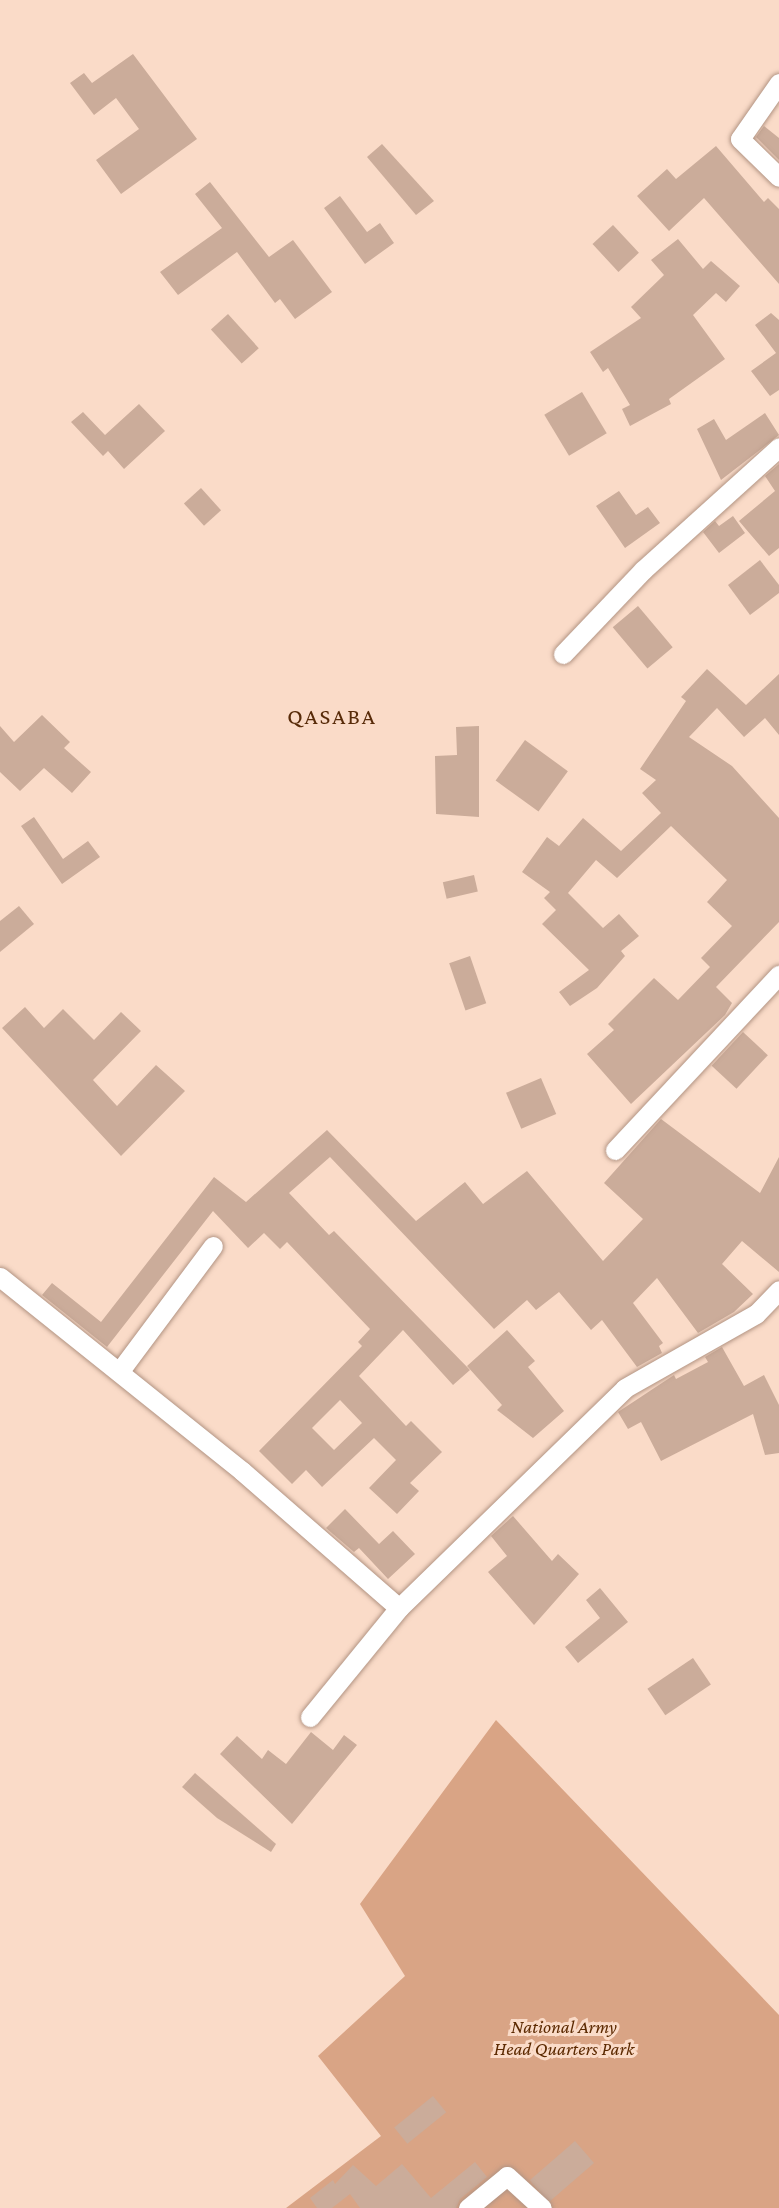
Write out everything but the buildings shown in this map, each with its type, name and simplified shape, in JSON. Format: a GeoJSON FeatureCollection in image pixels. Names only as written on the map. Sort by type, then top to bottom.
{"type":"FeatureCollection","features":[{"type":"Feature","properties":{"kind":"street"},"geometry":{"type":"LineString","coordinates":[[779,83],[740,139],[779,177]]}},
{"type":"Feature","properties":{"kind":"street"},"geometry":{"type":"LineString","coordinates":[[563,654],[643,570],[779,447]]}},
{"type":"Feature","properties":{"kind":"street"},"geometry":{"type":"LineString","coordinates":[[615,1150],[779,975]]}},
{"type":"Feature","properties":{"kind":"street"},"geometry":{"type":"LineString","coordinates":[[120,1372],[213,1246]]}},
{"type":"Feature","properties":{"kind":"street"},"geometry":{"type":"LineString","coordinates":[[0,1277],[242,1471],[399,1608]]}},
{"type":"Feature","properties":{"kind":"street"},"geometry":{"type":"LineString","coordinates":[[310,1717],[399,1608],[625,1388],[756,1314],[779,1290]]}},
{"type":"Feature","properties":{"kind":"street"},"geometry":{"type":"LineString","coordinates":[[468,2208],[507,2176],[542,2208]]}},
{"type":"Feature","properties":{"kind":"green space","name":"National Army Head Quarters Park"},"geometry":{"type":"Polygon","coordinates":[[[496,1720],[779,2015],[779,2208],[286,2208],[381,2136],[318,2056],[405,1976],[360,1904],[496,1720]]]}},
{"type":"Feature","properties":{"kind":"district","name":"QASABA"},"geometry":{"type":"Point","coordinates":[332,716]}}]}
